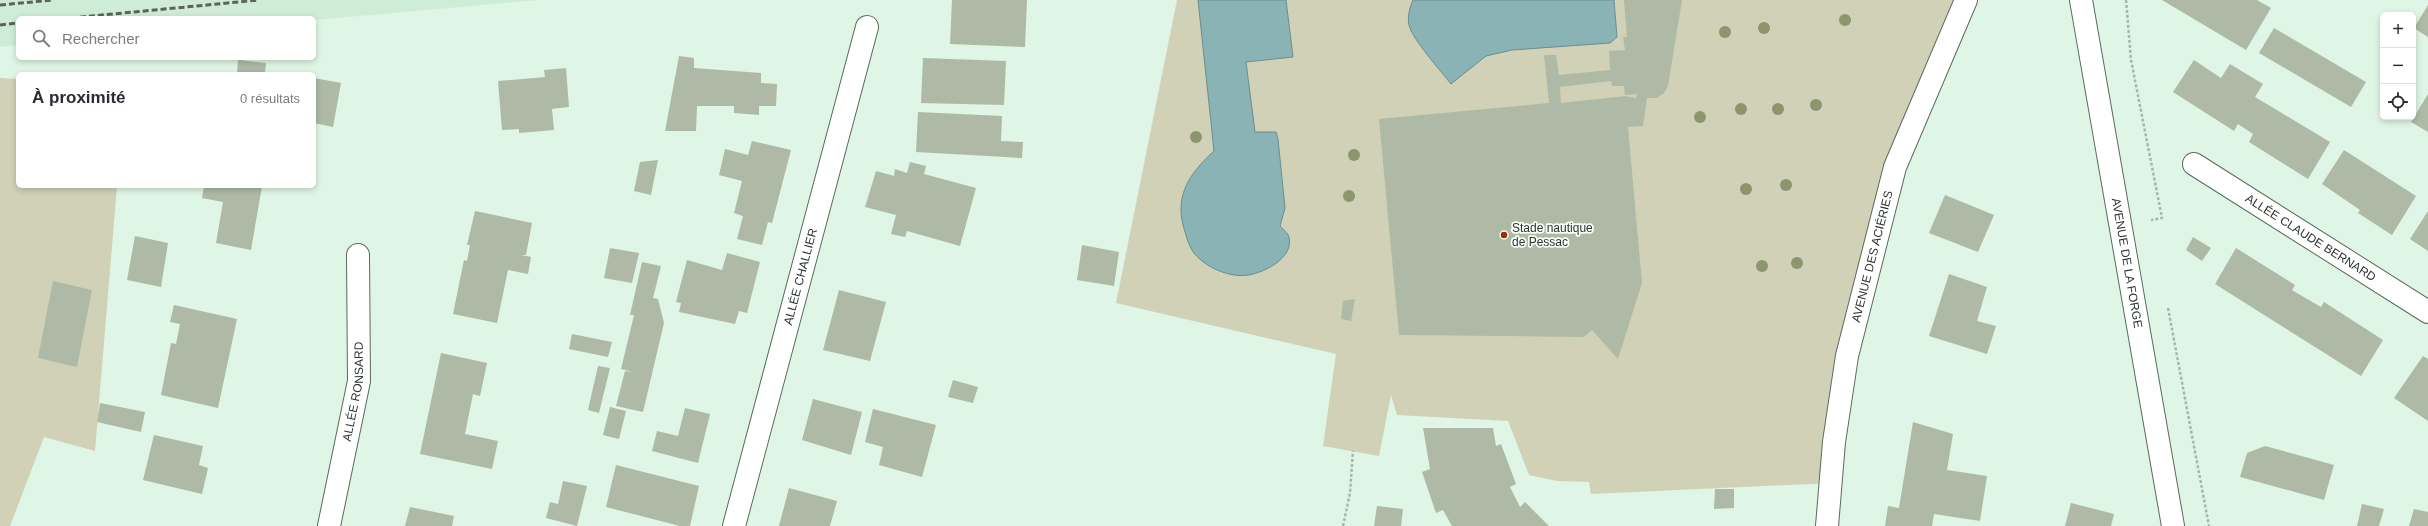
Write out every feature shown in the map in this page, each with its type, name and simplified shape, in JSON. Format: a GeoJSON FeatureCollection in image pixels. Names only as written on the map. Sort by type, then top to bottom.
{"type":"FeatureCollection","features":[{"type":"Feature","properties":{"kind":"street","name":"AVENUE DES ACIÉRIES"},"geometry":{"type":"LineString","coordinates":[[1827,526],[1834,442],[1847,356],[1894,167],[1966,0]]}},
{"type":"Feature","properties":{"kind":"street","name":"AVENUE DE LA FORGE"},"geometry":{"type":"LineString","coordinates":[[2082,0],[2173,526]]}},
{"type":"Feature","properties":{"kind":"street","name":"ALLÉE CHALLIER"},"geometry":{"type":"LineString","coordinates":[[734,526],[867,27]]}},
{"type":"Feature","properties":{"kind":"street","name":"ALLÉE CLAUDE BERNARD"},"geometry":{"type":"LineString","coordinates":[[2194,164],[2428,312]]}},
{"type":"Feature","properties":{"kind":"street","name":"ALLÉE RONSARD"},"geometry":{"type":"LineString","coordinates":[[329,526],[359,381],[358,255]]}},
{"type":"Feature","properties":{"kind":"path"},"geometry":{"type":"LineString","coordinates":[[2126,0],[2131,60],[2162,218],[2151,220],[2152,228]]}},
{"type":"Feature","properties":{"kind":"path"},"geometry":{"type":"LineString","coordinates":[[2167,306],[2209,526]]}},
{"type":"Feature","properties":{"kind":"path"},"geometry":{"type":"LineString","coordinates":[[1343,526],[1350,493],[1353,451]]}},
{"type":"Feature","properties":{"kind":"shaded area"},"geometry":{"type":"Polygon","coordinates":[[[0,0],[539,0],[316,20],[316,16],[16,16],[16,45],[0,47],[0,0]]]}},
{"type":"Feature","properties":{"kind":"shaded area","name":"Stade nautique de Pessac"},"geometry":{"type":"Polygon","coordinates":[[[1177,0],[1966,0],[1895,167],[1832,483],[1591,494],[1589,482],[1557,481],[1529,475],[1508,421],[1397,415],[1391,395],[1379,456],[1323,446],[1336,354],[1116,303],[1177,0]]]}},
{"type":"Feature","properties":{"kind":"shaded area"},"geometry":{"type":"Polygon","coordinates":[[[0,78],[16,79],[16,188],[117,188],[95,451],[44,437],[10,526],[0,526],[0,78]]]}},
{"type":"Feature","properties":{"kind":"water"},"geometry":{"type":"Polygon","coordinates":[[[1198,0],[1286,0],[1293,57],[1246,62],[1255,132],[1276,132],[1278,139],[1285,208],[1280,226],[1289,237],[1289,245],[1283,257],[1277,263],[1263,271],[1249,275],[1242,276],[1226,273],[1219,271],[1205,263],[1192,250],[1187,240],[1183,225],[1181,203],[1183,193],[1192,175],[1214,151],[1198,0]]]}},
{"type":"Feature","properties":{"kind":"water"},"geometry":{"type":"Polygon","coordinates":[[[1413,0],[1614,0],[1617,37],[1610,43],[1512,50],[1486,56],[1451,84],[1411,31],[1408,19],[1413,0]]]}},
{"type":"Feature","properties":{"kind":"building"},"geometry":{"type":"Polygon","coordinates":[[[952,0],[1027,0],[1025,47],[950,44],[952,0]]]}},
{"type":"Feature","properties":{"kind":"building"},"geometry":{"type":"Polygon","coordinates":[[[1624,0],[1682,0],[1668,86],[1664,93],[1657,98],[1647,98],[1643,126],[1628,127],[1642,283],[1618,359],[1592,330],[1584,337],[1399,335],[1379,119],[1549,103],[1544,55],[1556,55],[1559,75],[1610,70],[1609,51],[1625,50],[1623,37],[1627,37],[1624,0]],[[1611,81],[1560,87],[1561,103],[1625,96],[1636,98],[1637,94],[1625,95],[1624,86],[1612,86],[1611,81]]]}},
{"type":"Feature","properties":{"kind":"building"},"geometry":{"type":"Polygon","coordinates":[[[2162,0],[2257,0],[2271,8],[2246,50],[2162,0]]]}},
{"type":"Feature","properties":{"kind":"building"},"geometry":{"type":"Polygon","coordinates":[[[2428,5],[2428,37],[2416,29],[2416,25],[2428,5]]]}},
{"type":"Feature","properties":{"kind":"building"},"geometry":{"type":"Polygon","coordinates":[[[2274,28],[2366,82],[2351,107],[2259,53],[2274,28]]]}},
{"type":"Feature","properties":{"kind":"building"},"geometry":{"type":"Polygon","coordinates":[[[679,56],[694,58],[694,68],[761,73],[761,83],[777,84],[776,106],[759,106],[759,115],[734,113],[734,106],[697,106],[696,131],[665,131],[679,56]]]}},
{"type":"Feature","properties":{"kind":"building"},"geometry":{"type":"Polygon","coordinates":[[[923,58],[1006,61],[1004,105],[921,103],[923,58]]]}},
{"type":"Feature","properties":{"kind":"building"},"geometry":{"type":"Polygon","coordinates":[[[238,60],[266,63],[265,72],[237,72],[238,60]]]}},
{"type":"Feature","properties":{"kind":"building"},"geometry":{"type":"Polygon","coordinates":[[[2194,60],[2221,78],[2230,64],[2263,84],[2255,97],[2330,142],[2308,179],[2249,142],[2253,134],[2238,124],[2234,131],[2173,92],[2194,60]]]}},
{"type":"Feature","properties":{"kind":"building"},"geometry":{"type":"Polygon","coordinates":[[[566,68],[569,107],[552,109],[554,130],[519,133],[519,129],[502,130],[498,81],[545,77],[544,70],[566,68]]]}},
{"type":"Feature","properties":{"kind":"building"},"geometry":{"type":"Polygon","coordinates":[[[316,78],[341,83],[333,127],[316,123],[316,78]]]}},
{"type":"Feature","properties":{"kind":"building"},"geometry":{"type":"Polygon","coordinates":[[[2428,94],[2428,132],[2411,122],[2412,120],[2416,120],[2416,114],[2428,94]]]}},
{"type":"Feature","properties":{"kind":"building"},"geometry":{"type":"Polygon","coordinates":[[[918,112],[1002,116],[1001,141],[1023,142],[1022,158],[916,152],[918,112]]]}},
{"type":"Feature","properties":{"kind":"building"},"geometry":{"type":"Polygon","coordinates":[[[752,141],[791,150],[772,223],[768,222],[762,245],[737,239],[743,216],[734,213],[742,181],[719,175],[725,149],[748,155],[752,141]]]}},
{"type":"Feature","properties":{"kind":"building"},"geometry":{"type":"Polygon","coordinates":[[[2344,150],[2416,196],[2392,235],[2358,213],[2360,210],[2322,184],[2344,150]]]}},
{"type":"Feature","properties":{"kind":"building"},"geometry":{"type":"Polygon","coordinates":[[[658,160],[651,195],[634,191],[640,162],[658,160]]]}},
{"type":"Feature","properties":{"kind":"building"},"geometry":{"type":"Polygon","coordinates":[[[910,162],[926,166],[924,174],[976,188],[960,246],[907,231],[905,237],[891,234],[896,215],[865,207],[876,171],[894,176],[895,169],[907,173],[910,162]]]}},
{"type":"Feature","properties":{"kind":"building"},"geometry":{"type":"Polygon","coordinates":[[[204,188],[262,188],[251,250],[216,243],[223,202],[202,198],[204,188]]]}},
{"type":"Feature","properties":{"kind":"building"},"geometry":{"type":"Polygon","coordinates":[[[1945,195],[1994,215],[1978,252],[1929,233],[1945,195]]]}},
{"type":"Feature","properties":{"kind":"building"},"geometry":{"type":"Polygon","coordinates":[[[475,211],[532,223],[526,255],[521,255],[531,257],[528,274],[508,270],[497,323],[453,314],[464,260],[467,261],[470,245],[467,245],[475,211]]]}},
{"type":"Feature","properties":{"kind":"building"},"geometry":{"type":"Polygon","coordinates":[[[2428,211],[2428,251],[2410,239],[2428,211]]]}},
{"type":"Feature","properties":{"kind":"building"},"geometry":{"type":"Polygon","coordinates":[[[135,236],[168,243],[161,287],[127,280],[135,236]]]}},
{"type":"Feature","properties":{"kind":"building"},"geometry":{"type":"Polygon","coordinates":[[[2193,237],[2211,248],[2202,261],[2186,250],[2193,237]]]}},
{"type":"Feature","properties":{"kind":"building"},"geometry":{"type":"Polygon","coordinates":[[[1082,245],[1119,252],[1114,286],[1077,280],[1082,245]]]}},
{"type":"Feature","properties":{"kind":"building"},"geometry":{"type":"Polygon","coordinates":[[[610,248],[639,253],[632,283],[604,278],[610,248]]]}},
{"type":"Feature","properties":{"kind":"building"},"geometry":{"type":"Polygon","coordinates":[[[2236,248],[2295,285],[2292,290],[2321,307],[2324,302],[2383,340],[2361,376],[2215,284],[2236,248]]]}},
{"type":"Feature","properties":{"kind":"building"},"geometry":{"type":"Polygon","coordinates":[[[727,253],[760,262],[747,313],[739,311],[735,324],[679,312],[681,303],[676,302],[687,260],[722,270],[727,253]]]}},
{"type":"Feature","properties":{"kind":"building"},"geometry":{"type":"Polygon","coordinates":[[[642,262],[661,266],[653,298],[658,299],[664,323],[643,412],[616,406],[625,371],[633,372],[621,369],[634,315],[630,315],[642,262]]]}},
{"type":"Feature","properties":{"kind":"building"},"geometry":{"type":"Polygon","coordinates":[[[1949,274],[1987,287],[1977,321],[1996,326],[1987,354],[1929,336],[1949,274]]]}},
{"type":"Feature","properties":{"kind":"building"},"geometry":{"type":"Polygon","coordinates":[[[53,281],[92,290],[77,367],[38,358],[53,281]]]}},
{"type":"Feature","properties":{"kind":"building"},"geometry":{"type":"Polygon","coordinates":[[[839,290],[886,302],[870,361],[823,350],[839,290]]]}},
{"type":"Feature","properties":{"kind":"building"},"geometry":{"type":"Polygon","coordinates":[[[1355,299],[1351,321],[1341,319],[1343,301],[1355,299]]]}},
{"type":"Feature","properties":{"kind":"building"},"geometry":{"type":"Polygon","coordinates":[[[174,305],[237,319],[218,408],[161,395],[171,343],[176,344],[180,324],[170,322],[174,305]]]}},
{"type":"Feature","properties":{"kind":"building"},"geometry":{"type":"Polygon","coordinates":[[[572,334],[612,342],[608,357],[569,349],[572,334]]]}},
{"type":"Feature","properties":{"kind":"building"},"geometry":{"type":"Polygon","coordinates":[[[441,353],[487,363],[480,396],[473,394],[465,434],[498,441],[492,469],[420,454],[441,353]]]}},
{"type":"Feature","properties":{"kind":"building"},"geometry":{"type":"Polygon","coordinates":[[[2423,356],[2428,359],[2428,421],[2394,398],[2423,356]]]}},
{"type":"Feature","properties":{"kind":"building"},"geometry":{"type":"Polygon","coordinates":[[[598,366],[610,368],[599,413],[588,410],[598,366]]]}},
{"type":"Feature","properties":{"kind":"building"},"geometry":{"type":"Polygon","coordinates":[[[953,380],[978,387],[973,403],[948,397],[953,380]]]}},
{"type":"Feature","properties":{"kind":"building"},"geometry":{"type":"Polygon","coordinates":[[[813,399],[862,412],[851,455],[802,440],[813,399]]]}},
{"type":"Feature","properties":{"kind":"building"},"geometry":{"type":"Polygon","coordinates":[[[100,403],[145,412],[141,432],[97,422],[100,403]]]}},
{"type":"Feature","properties":{"kind":"building"},"geometry":{"type":"Polygon","coordinates":[[[610,407],[626,411],[619,439],[603,435],[610,407]]]}},
{"type":"Feature","properties":{"kind":"building"},"geometry":{"type":"Polygon","coordinates":[[[685,408],[710,414],[698,463],[652,451],[657,431],[678,436],[685,408]]]}},
{"type":"Feature","properties":{"kind":"building"},"geometry":{"type":"Polygon","coordinates":[[[873,409],[936,425],[922,477],[879,465],[883,447],[865,442],[873,409]]]}},
{"type":"Feature","properties":{"kind":"building"},"geometry":{"type":"Polygon","coordinates":[[[1913,422],[1953,434],[1947,470],[1987,476],[1980,521],[1934,514],[1932,526],[1885,526],[1888,506],[1899,508],[1913,422]]]}},
{"type":"Feature","properties":{"kind":"building"},"geometry":{"type":"Polygon","coordinates":[[[1423,428],[1493,428],[1496,446],[1501,444],[1516,484],[1510,487],[1520,507],[1525,502],[1549,526],[1452,526],[1443,510],[1436,513],[1422,472],[1430,469],[1423,428]]]}},
{"type":"Feature","properties":{"kind":"building"},"geometry":{"type":"Polygon","coordinates":[[[154,435],[203,446],[199,465],[208,468],[202,494],[143,480],[154,435]]]}},
{"type":"Feature","properties":{"kind":"building"},"geometry":{"type":"Polygon","coordinates":[[[2265,446],[2334,465],[2324,500],[2240,477],[2247,453],[2265,446]]]}},
{"type":"Feature","properties":{"kind":"building"},"geometry":{"type":"Polygon","coordinates":[[[616,465],[699,486],[690,526],[680,526],[606,507],[616,465]]]}},
{"type":"Feature","properties":{"kind":"building"},"geometry":{"type":"Polygon","coordinates":[[[563,481],[587,486],[577,526],[546,518],[550,502],[558,504],[563,481]]]}},
{"type":"Feature","properties":{"kind":"building"},"geometry":{"type":"Polygon","coordinates":[[[789,488],[837,501],[830,526],[779,526],[789,488]]]}},
{"type":"Feature","properties":{"kind":"building"},"geometry":{"type":"Polygon","coordinates":[[[1715,489],[1734,489],[1734,508],[1714,509],[1715,489]]]}},
{"type":"Feature","properties":{"kind":"building"},"geometry":{"type":"Polygon","coordinates":[[[2071,503],[2114,514],[2111,526],[2065,526],[2071,503]]]}},
{"type":"Feature","properties":{"kind":"building"},"geometry":{"type":"Polygon","coordinates":[[[2362,504],[2384,509],[2379,526],[2357,526],[2362,504]]]}},
{"type":"Feature","properties":{"kind":"building"},"geometry":{"type":"Polygon","coordinates":[[[1377,506],[1403,509],[1401,526],[1374,526],[1377,506]]]}},
{"type":"Feature","properties":{"kind":"building"},"geometry":{"type":"Polygon","coordinates":[[[410,507],[454,516],[452,526],[405,526],[410,507]]]}},
{"type":"Feature","properties":{"kind":"building"},"geometry":{"type":"Polygon","coordinates":[[[2414,509],[2428,512],[2428,526],[2409,526],[2414,509]]]}},
{"type":"Feature","properties":{"kind":"railway"},"geometry":{"type":"LineString","coordinates":[[0,5],[53,0]]}},
{"type":"Feature","properties":{"kind":"railway"},"geometry":{"type":"LineString","coordinates":[[92,16],[259,0]]}},
{"type":"Feature","properties":{"kind":"railway"},"geometry":{"type":"LineString","coordinates":[[0,25],[16,23]]}},
{"type":"Feature","properties":{"kind":"place","name":"Stade nautique de Pessac"},"geometry":{"type":"Point","coordinates":[1504,235]}}]}
